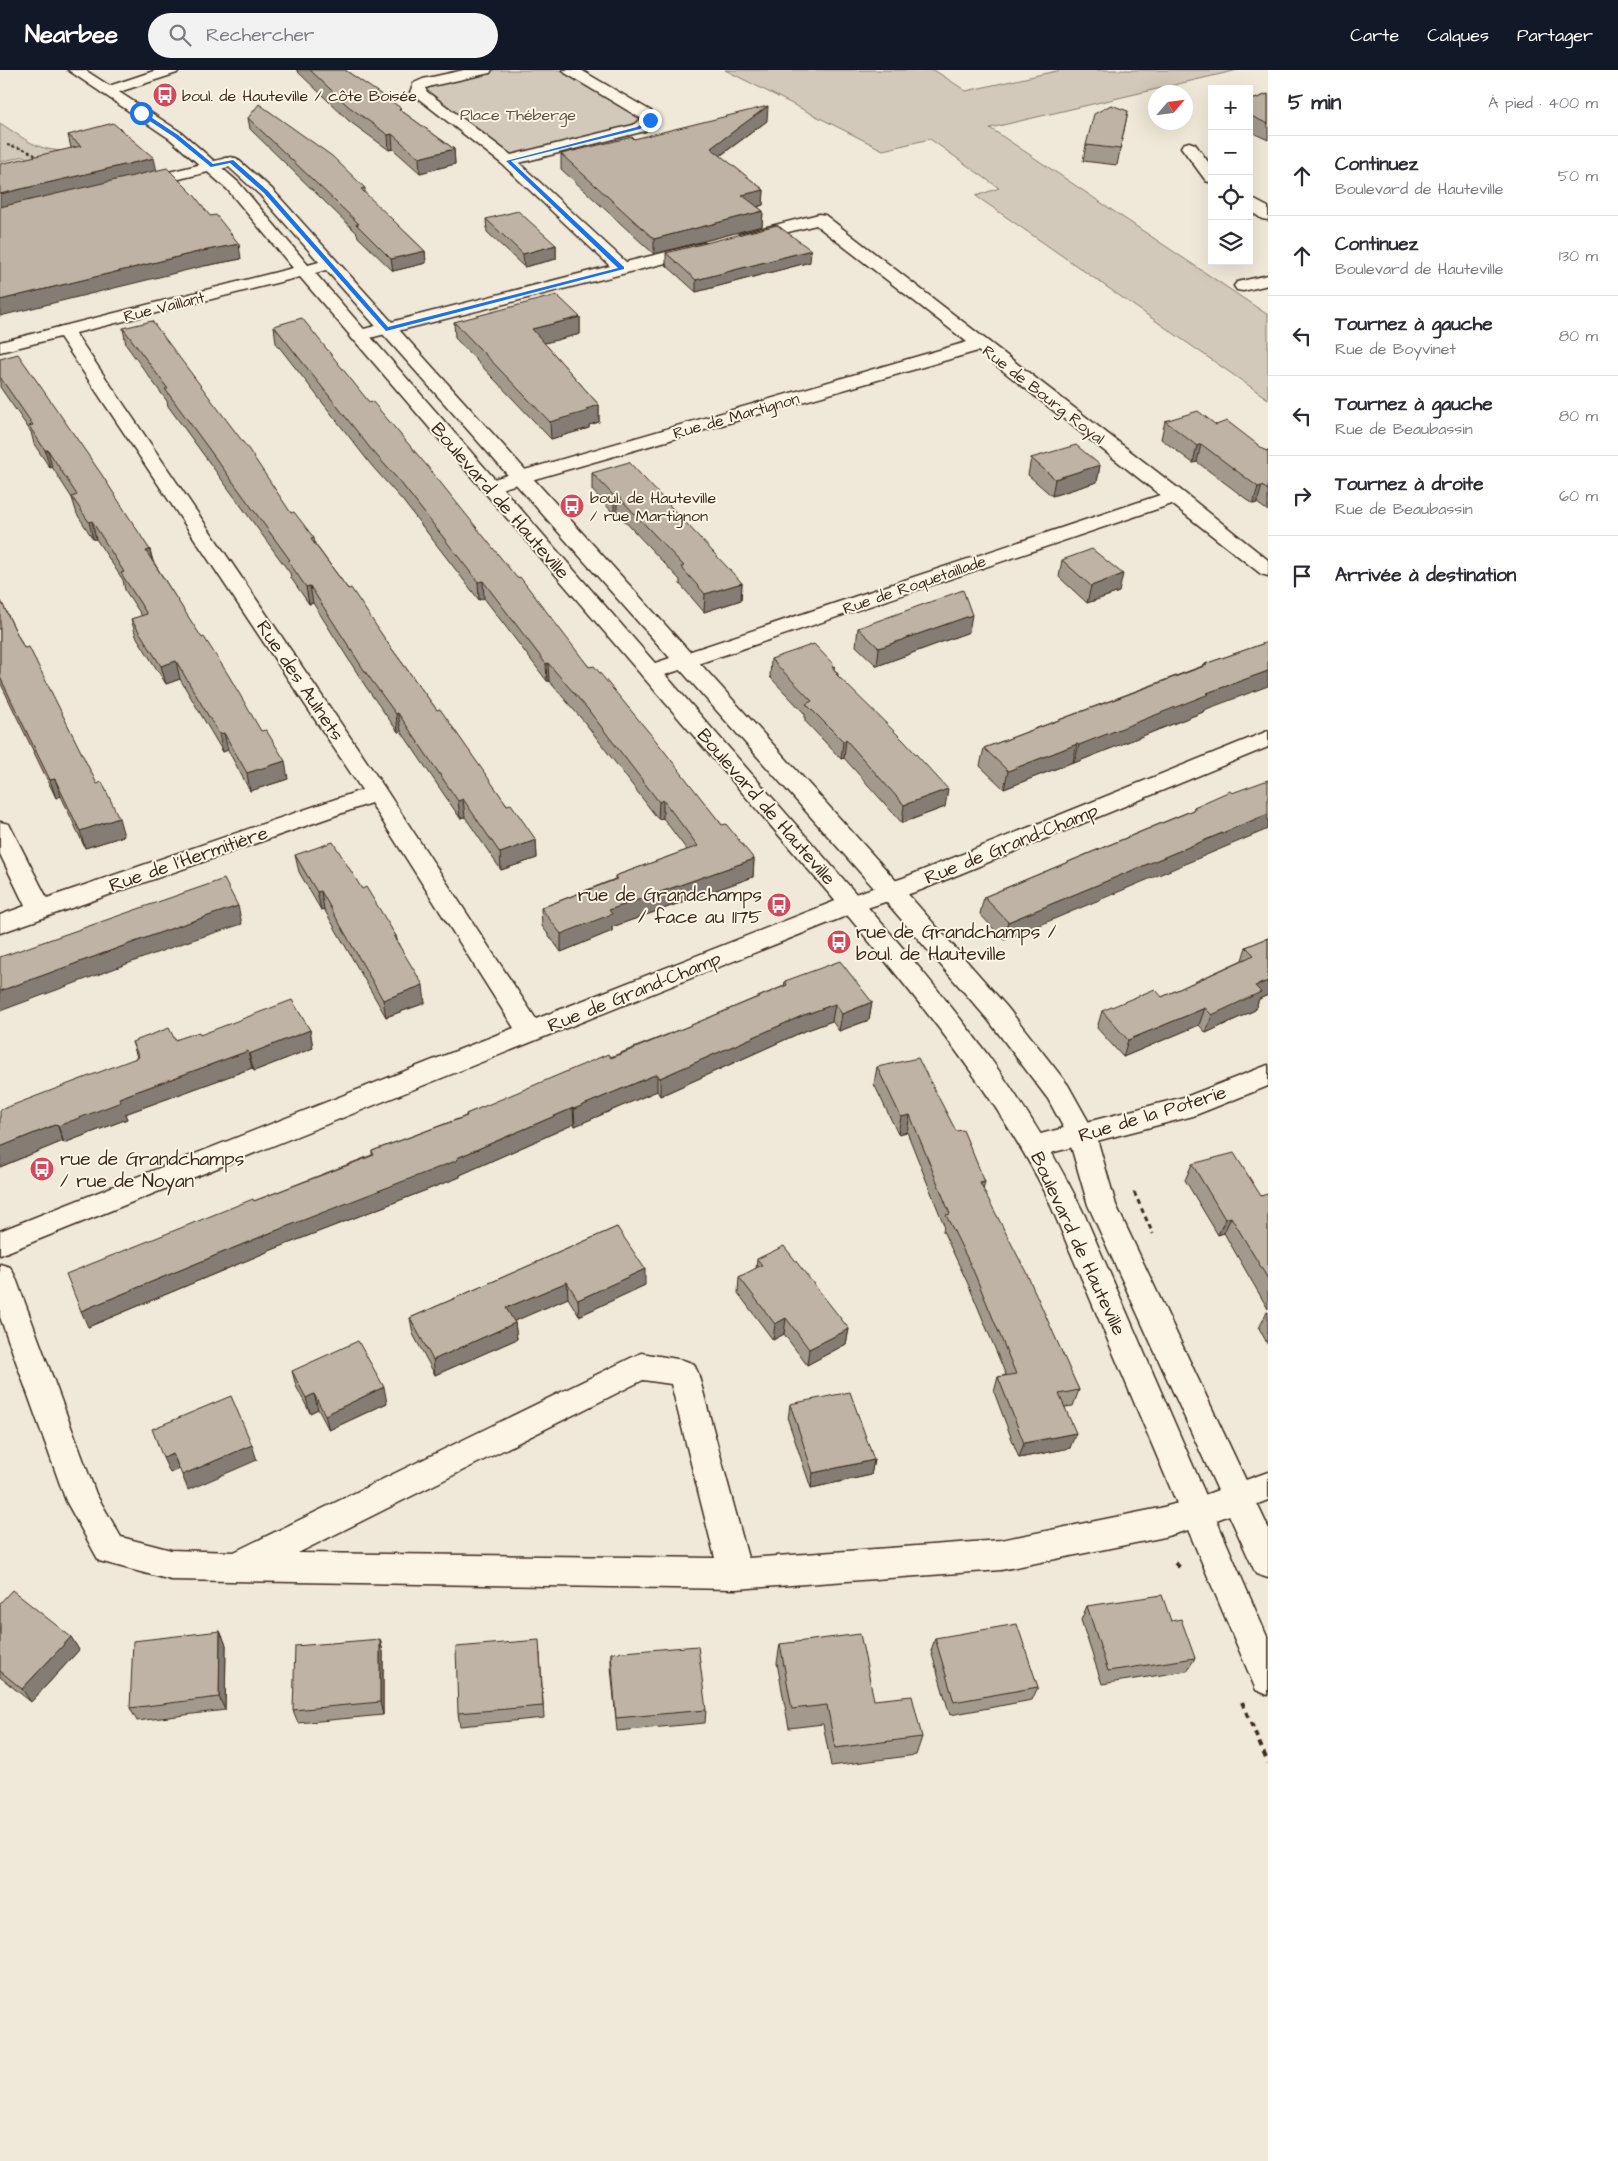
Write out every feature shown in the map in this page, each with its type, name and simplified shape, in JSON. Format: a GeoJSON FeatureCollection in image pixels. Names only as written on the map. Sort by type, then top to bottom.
{"type":"FeatureCollection","features":[{"type":"Feature","properties":{"kind":"street","name":"Boulevard de Hauteville"},"geometry":{"type":"LineString","coordinates":[[75,70],[176,136],[215,158],[231,162],[266,192],[386,329],[521,477],[890,890],[998,1014],[1058,1092],[1082,1135],[1102,1205],[1268,1563]]}},
{"type":"Feature","properties":{"kind":"street"},"geometry":{"type":"LineString","coordinates":[[108,91],[172,70]]}},
{"type":"Feature","properties":{"kind":"street"},"geometry":{"type":"LineString","coordinates":[[485,70],[428,82],[419,86],[418,92],[508,161],[622,268]]}},
{"type":"Feature","properties":{"kind":"street"},"geometry":{"type":"LineString","coordinates":[[508,161],[639,128],[650,120],[646,114],[570,70]]}},
{"type":"Feature","properties":{"kind":"street"},"geometry":{"type":"LineString","coordinates":[[111,73],[145,96]]}},
{"type":"Feature","properties":{"kind":"street"},"geometry":{"type":"LineString","coordinates":[[176,118],[198,134]]}},
{"type":"Feature","properties":{"kind":"street"},"geometry":{"type":"LineString","coordinates":[[1189,147],[1210,175]]}},
{"type":"Feature","properties":{"kind":"street","name":"Boulevard de Hauteville"},"geometry":{"type":"LineString","coordinates":[[215,158],[233,186],[303,271],[852,904],[991,1076],[1035,1146],[1073,1222],[1268,1678]]}},
{"type":"Feature","properties":{"kind":"street"},"geometry":{"type":"LineString","coordinates":[[120,188],[215,158]]}},
{"type":"Feature","properties":{"kind":"street"},"geometry":{"type":"LineString","coordinates":[[1253,205],[1268,215]]}},
{"type":"Feature","properties":{"kind":"street","name":"Rue de Bourg Royal"},"geometry":{"type":"LineString","coordinates":[[622,268],[819,220],[1176,496],[1268,570]]}},
{"type":"Feature","properties":{"kind":"street","name":"Rue Vaillant"},"geometry":{"type":"LineString","coordinates":[[0,347],[329,264]]}},
{"type":"Feature","properties":{"kind":"street"},"geometry":{"type":"LineString","coordinates":[[358,336],[622,268]]}},
{"type":"Feature","properties":{"kind":"street"},"geometry":{"type":"LineString","coordinates":[[1244,286],[1268,280]]}},
{"type":"Feature","properties":{"kind":"street","name":"Rue des Aulnets"},"geometry":{"type":"LineString","coordinates":[[65,331],[376,793],[531,1032]]}},
{"type":"Feature","properties":{"kind":"street","name":"Rue de Martignon"},"geometry":{"type":"LineString","coordinates":[[490,486],[981,344]]}},
{"type":"Feature","properties":{"kind":"street","name":"Rue de Roquetaillade"},"geometry":{"type":"LineString","coordinates":[[651,672],[1176,496]]}},
{"type":"Feature","properties":{"kind":"street","name":"Rue de Grand-Champ"},"geometry":{"type":"LineString","coordinates":[[0,1243],[852,904],[912,884],[1268,738]]}},
{"type":"Feature","properties":{"kind":"street","name":"Rue de l'Hermitière"},"geometry":{"type":"LineString","coordinates":[[0,924],[376,793]]}},
{"type":"Feature","properties":{"kind":"street"},"geometry":{"type":"LineString","coordinates":[[0,830],[40,910]]}},
{"type":"Feature","properties":{"kind":"street","name":"Rue de la Poterie"},"geometry":{"type":"LineString","coordinates":[[1035,1146],[1193,1105],[1268,1075]]}},
{"type":"Feature","properties":{"kind":"street"},"geometry":{"type":"LineString","coordinates":[[0,1276],[82,1501],[111,1550],[171,1565],[736,1574],[1001,1554],[1153,1525],[1268,1486]]}},
{"type":"Feature","properties":{"kind":"street"},"geometry":{"type":"LineString","coordinates":[[234,1567],[641,1366],[683,1373],[736,1574]]}},
{"type":"Feature","properties":{"kind":"path"},"geometry":{"type":"LineString","coordinates":[[7,145],[24,149],[40,159]]}},
{"type":"Feature","properties":{"kind":"green space","name":"Place Théberge"},"geometry":{"type":"Polygon","coordinates":[[[485,70],[570,70],[650,120],[508,161],[419,86],[485,70]]]}},
{"type":"Feature","properties":{"kind":"green space"},"geometry":{"type":"Polygon","coordinates":[[[725,70],[934,70],[966,91],[1061,70],[1238,70],[1174,85],[1148,85],[1148,91],[990,128],[1268,315],[1268,399],[976,196],[999,188],[930,139],[883,150],[725,70]]]}},
{"type":"Feature","properties":{"kind":"green space"},"geometry":{"type":"Polygon","coordinates":[[[0,123],[24,139],[39,146],[47,149],[67,151],[77,199],[24,156],[0,162],[0,123]]]}},
{"type":"Feature","properties":{"kind":"building"},"geometry":{"type":"Polygon","coordinates":[[[310,70],[345,70],[401,108],[399,109],[454,149],[419,158],[392,134],[388,135],[348,106],[310,70]]]}},
{"type":"Feature","properties":{"kind":"building"},"geometry":{"type":"Polygon","coordinates":[[[1268,94],[1268,124],[1253,117],[1253,100],[1268,94]]]}},
{"type":"Feature","properties":{"kind":"building"},"geometry":{"type":"Polygon","coordinates":[[[259,104],[332,156],[365,188],[361,189],[425,251],[391,259],[356,224],[359,224],[248,118],[259,104]]]}},
{"type":"Feature","properties":{"kind":"building"},"geometry":{"type":"Polygon","coordinates":[[[1111,105],[1128,111],[1120,149],[1086,145],[1094,114],[1111,105]]]}},
{"type":"Feature","properties":{"kind":"building"},"geometry":{"type":"Polygon","coordinates":[[[768,106],[711,148],[764,190],[742,195],[763,211],[654,239],[561,154],[632,137],[634,139],[768,106]]]}},
{"type":"Feature","properties":{"kind":"building"},"geometry":{"type":"Polygon","coordinates":[[[113,123],[154,158],[0,194],[0,164],[81,146],[68,135],[113,123]]]}},
{"type":"Feature","properties":{"kind":"building"},"geometry":{"type":"Polygon","coordinates":[[[167,168],[195,196],[210,216],[216,215],[239,244],[202,251],[0,300],[0,207],[167,168]]]}},
{"type":"Feature","properties":{"kind":"building"},"geometry":{"type":"Polygon","coordinates":[[[518,211],[556,245],[523,254],[486,219],[518,211]]]}},
{"type":"Feature","properties":{"kind":"building"},"geometry":{"type":"Polygon","coordinates":[[[777,225],[811,250],[696,280],[666,253],[777,225]]]}},
{"type":"Feature","properties":{"kind":"building"},"geometry":{"type":"Polygon","coordinates":[[[557,295],[580,317],[532,329],[599,405],[586,409],[588,411],[550,422],[454,322],[557,295]]]}},
{"type":"Feature","properties":{"kind":"building"},"geometry":{"type":"Polygon","coordinates":[[[302,318],[369,402],[372,401],[428,467],[517,578],[520,577],[589,667],[594,666],[722,825],[726,824],[754,859],[609,910],[612,914],[561,934],[541,908],[617,879],[615,876],[698,846],[663,800],[659,802],[586,707],[548,663],[546,664],[483,581],[478,582],[274,326],[302,318]]]}},
{"type":"Feature","properties":{"kind":"building"},"geometry":{"type":"Polygon","coordinates":[[[152,321],[249,450],[291,513],[294,512],[314,538],[311,539],[348,589],[351,588],[389,645],[437,710],[440,709],[507,805],[511,804],[536,840],[500,853],[463,799],[458,801],[398,713],[396,714],[364,670],[310,586],[306,587],[288,561],[290,560],[165,389],[168,389],[123,328],[152,321]]]}},
{"type":"Feature","properties":{"kind":"building"},"geometry":{"type":"Polygon","coordinates":[[[18,354],[102,475],[150,550],[146,551],[229,676],[261,731],[266,730],[285,761],[247,773],[224,733],[219,734],[176,661],[161,666],[131,619],[147,614],[121,573],[124,572],[92,521],[89,522],[72,497],[77,495],[48,450],[45,450],[29,426],[33,425],[0,377],[0,359],[18,354]]]}},
{"type":"Feature","properties":{"kind":"building"},"geometry":{"type":"Polygon","coordinates":[[[1198,411],[1216,425],[1227,421],[1266,451],[1268,450],[1268,490],[1262,486],[1258,487],[1201,444],[1197,446],[1165,421],[1198,411]]]}},
{"type":"Feature","properties":{"kind":"building"},"geometry":{"type":"Polygon","coordinates":[[[1076,445],[1100,465],[1055,479],[1031,458],[1076,445]]]}},
{"type":"Feature","properties":{"kind":"building"},"geometry":{"type":"Polygon","coordinates":[[[629,462],[742,583],[705,594],[681,567],[684,566],[617,495],[614,496],[592,473],[629,462]]]}},
{"type":"Feature","properties":{"kind":"building"},"geometry":{"type":"Polygon","coordinates":[[[1092,549],[1123,574],[1091,586],[1062,560],[1092,549]]]}},
{"type":"Feature","properties":{"kind":"building"},"geometry":{"type":"Polygon","coordinates":[[[963,590],[972,615],[879,648],[858,628],[963,590]]]}},
{"type":"Feature","properties":{"kind":"building"},"geometry":{"type":"Polygon","coordinates":[[[0,599],[24,648],[29,647],[97,784],[102,782],[119,818],[80,831],[55,779],[50,780],[0,677],[0,599]]]}},
{"type":"Feature","properties":{"kind":"building"},"geometry":{"type":"Polygon","coordinates":[[[1268,642],[1268,671],[1207,693],[1209,694],[1079,745],[1077,744],[1008,771],[984,748],[1207,665],[1205,664],[1268,642]]]}},
{"type":"Feature","properties":{"kind":"building"},"geometry":{"type":"Polygon","coordinates":[[[814,644],[835,666],[832,667],[838,674],[836,674],[903,740],[948,789],[904,805],[846,740],[843,741],[806,704],[812,701],[771,659],[814,644]]]}},
{"type":"Feature","properties":{"kind":"building"},"geometry":{"type":"Polygon","coordinates":[[[1268,780],[1268,814],[1008,922],[984,897],[1196,809],[1194,807],[1230,791],[1232,793],[1268,780]]]}},
{"type":"Feature","properties":{"kind":"building"},"geometry":{"type":"Polygon","coordinates":[[[333,842],[362,889],[366,887],[423,985],[383,1000],[321,891],[317,892],[295,855],[333,842]]]}},
{"type":"Feature","properties":{"kind":"building"},"geometry":{"type":"Polygon","coordinates":[[[224,879],[238,906],[0,991],[0,957],[224,879]]]}},
{"type":"Feature","properties":{"kind":"building"},"geometry":{"type":"Polygon","coordinates":[[[1268,938],[1268,981],[1255,986],[1261,992],[1212,1015],[1205,1008],[1128,1040],[1102,1011],[1155,989],[1162,997],[1254,955],[1246,947],[1268,938]]]}},
{"type":"Feature","properties":{"kind":"building"},"geometry":{"type":"Polygon","coordinates":[[[840,961],[872,1002],[842,1014],[835,1004],[804,1015],[660,1078],[657,1074],[457,1158],[458,1160],[270,1233],[81,1311],[66,1274],[253,1199],[254,1201],[374,1155],[372,1151],[467,1116],[466,1114],[608,1054],[611,1058],[787,985],[785,981],[840,961]]]}},
{"type":"Feature","properties":{"kind":"building"},"geometry":{"type":"Polygon","coordinates":[[[292,1000],[310,1030],[249,1054],[248,1051],[119,1098],[121,1102],[58,1126],[57,1124],[0,1147],[0,1110],[139,1057],[132,1042],[169,1028],[175,1040],[199,1032],[200,1035],[292,1000]]]}},
{"type":"Feature","properties":{"kind":"building"},"geometry":{"type":"Polygon","coordinates":[[[918,1058],[956,1131],[963,1130],[985,1182],[980,1183],[1026,1272],[1079,1390],[1059,1394],[1076,1433],[1024,1443],[998,1377],[1016,1374],[973,1270],[946,1215],[950,1214],[910,1115],[901,1117],[877,1067],[918,1058]]]}},
{"type":"Feature","properties":{"kind":"building"},"geometry":{"type":"Polygon","coordinates":[[[1234,1153],[1261,1196],[1268,1195],[1268,1279],[1231,1217],[1225,1219],[1192,1164],[1234,1153]]]}},
{"type":"Feature","properties":{"kind":"building"},"geometry":{"type":"Polygon","coordinates":[[[617,1227],[645,1269],[578,1300],[567,1282],[506,1308],[515,1323],[433,1360],[410,1318],[617,1227]]]}},
{"type":"Feature","properties":{"kind":"building"},"geometry":{"type":"Polygon","coordinates":[[[784,1246],[849,1329],[809,1349],[786,1318],[775,1324],[739,1277],[762,1265],[757,1259],[784,1246]]]}},
{"type":"Feature","properties":{"kind":"building"},"geometry":{"type":"Polygon","coordinates":[[[358,1341],[384,1387],[325,1415],[314,1394],[306,1398],[292,1371],[358,1341]]]}},
{"type":"Feature","properties":{"kind":"building"},"geometry":{"type":"Polygon","coordinates":[[[850,1392],[874,1460],[813,1473],[790,1404],[850,1392]]]}},
{"type":"Feature","properties":{"kind":"building"},"geometry":{"type":"Polygon","coordinates":[[[231,1396],[252,1445],[182,1475],[173,1454],[163,1458],[152,1429],[231,1396]]]}},
{"type":"Feature","properties":{"kind":"building"},"geometry":{"type":"Polygon","coordinates":[[[12,1590],[71,1637],[22,1689],[0,1671],[0,1603],[12,1590]]]}},
{"type":"Feature","properties":{"kind":"building"},"geometry":{"type":"Polygon","coordinates":[[[1162,1595],[1171,1621],[1181,1619],[1195,1658],[1108,1671],[1087,1606],[1162,1595]]]}},
{"type":"Feature","properties":{"kind":"building"},"geometry":{"type":"Polygon","coordinates":[[[1017,1624],[1038,1687],[954,1702],[935,1638],[1017,1624]]]}},
{"type":"Feature","properties":{"kind":"building"},"geometry":{"type":"Polygon","coordinates":[[[220,1631],[219,1697],[130,1708],[133,1641],[220,1631]]]}},
{"type":"Feature","properties":{"kind":"building"},"geometry":{"type":"Polygon","coordinates":[[[860,1634],[874,1700],[912,1696],[922,1737],[835,1748],[827,1705],[792,1709],[780,1644],[860,1634]]]}},
{"type":"Feature","properties":{"kind":"building"},"geometry":{"type":"Polygon","coordinates":[[[380,1639],[380,1702],[293,1710],[295,1646],[380,1639]]]}},
{"type":"Feature","properties":{"kind":"building"},"geometry":{"type":"Polygon","coordinates":[[[539,1640],[543,1706],[458,1713],[456,1647],[539,1640]]]}},
{"type":"Feature","properties":{"kind":"building"},"geometry":{"type":"Polygon","coordinates":[[[698,1646],[706,1710],[616,1718],[611,1653],[698,1646]]]}},
{"type":"Feature","properties":{"kind":"place","name":"boul. de Hauteville / côte Boisée"},"geometry":{"type":"Point","coordinates":[165,95]}},
{"type":"Feature","properties":{"kind":"place","name":"boul. de Hauteville / rue Martignon"},"geometry":{"type":"Point","coordinates":[572,506]}},
{"type":"Feature","properties":{"kind":"place","name":"rue de Grandchamps / face au 1175"},"geometry":{"type":"Point","coordinates":[779,905]}},
{"type":"Feature","properties":{"kind":"place","name":"rue de Grandchamps / boul. de Hauteville"},"geometry":{"type":"Point","coordinates":[839,942]}},
{"type":"Feature","properties":{"kind":"place","name":"rue de Grandchamps / rue de Noyan"},"geometry":{"type":"Point","coordinates":[42,1169]}},
{"type":"Feature","properties":{"kind":"route"},"geometry":{"type":"LineString","coordinates":[[141,113],[176,136],[212,166],[231,162],[266,192],[386,329],[622,268],[508,161],[639,128],[650,120]]}}]}
